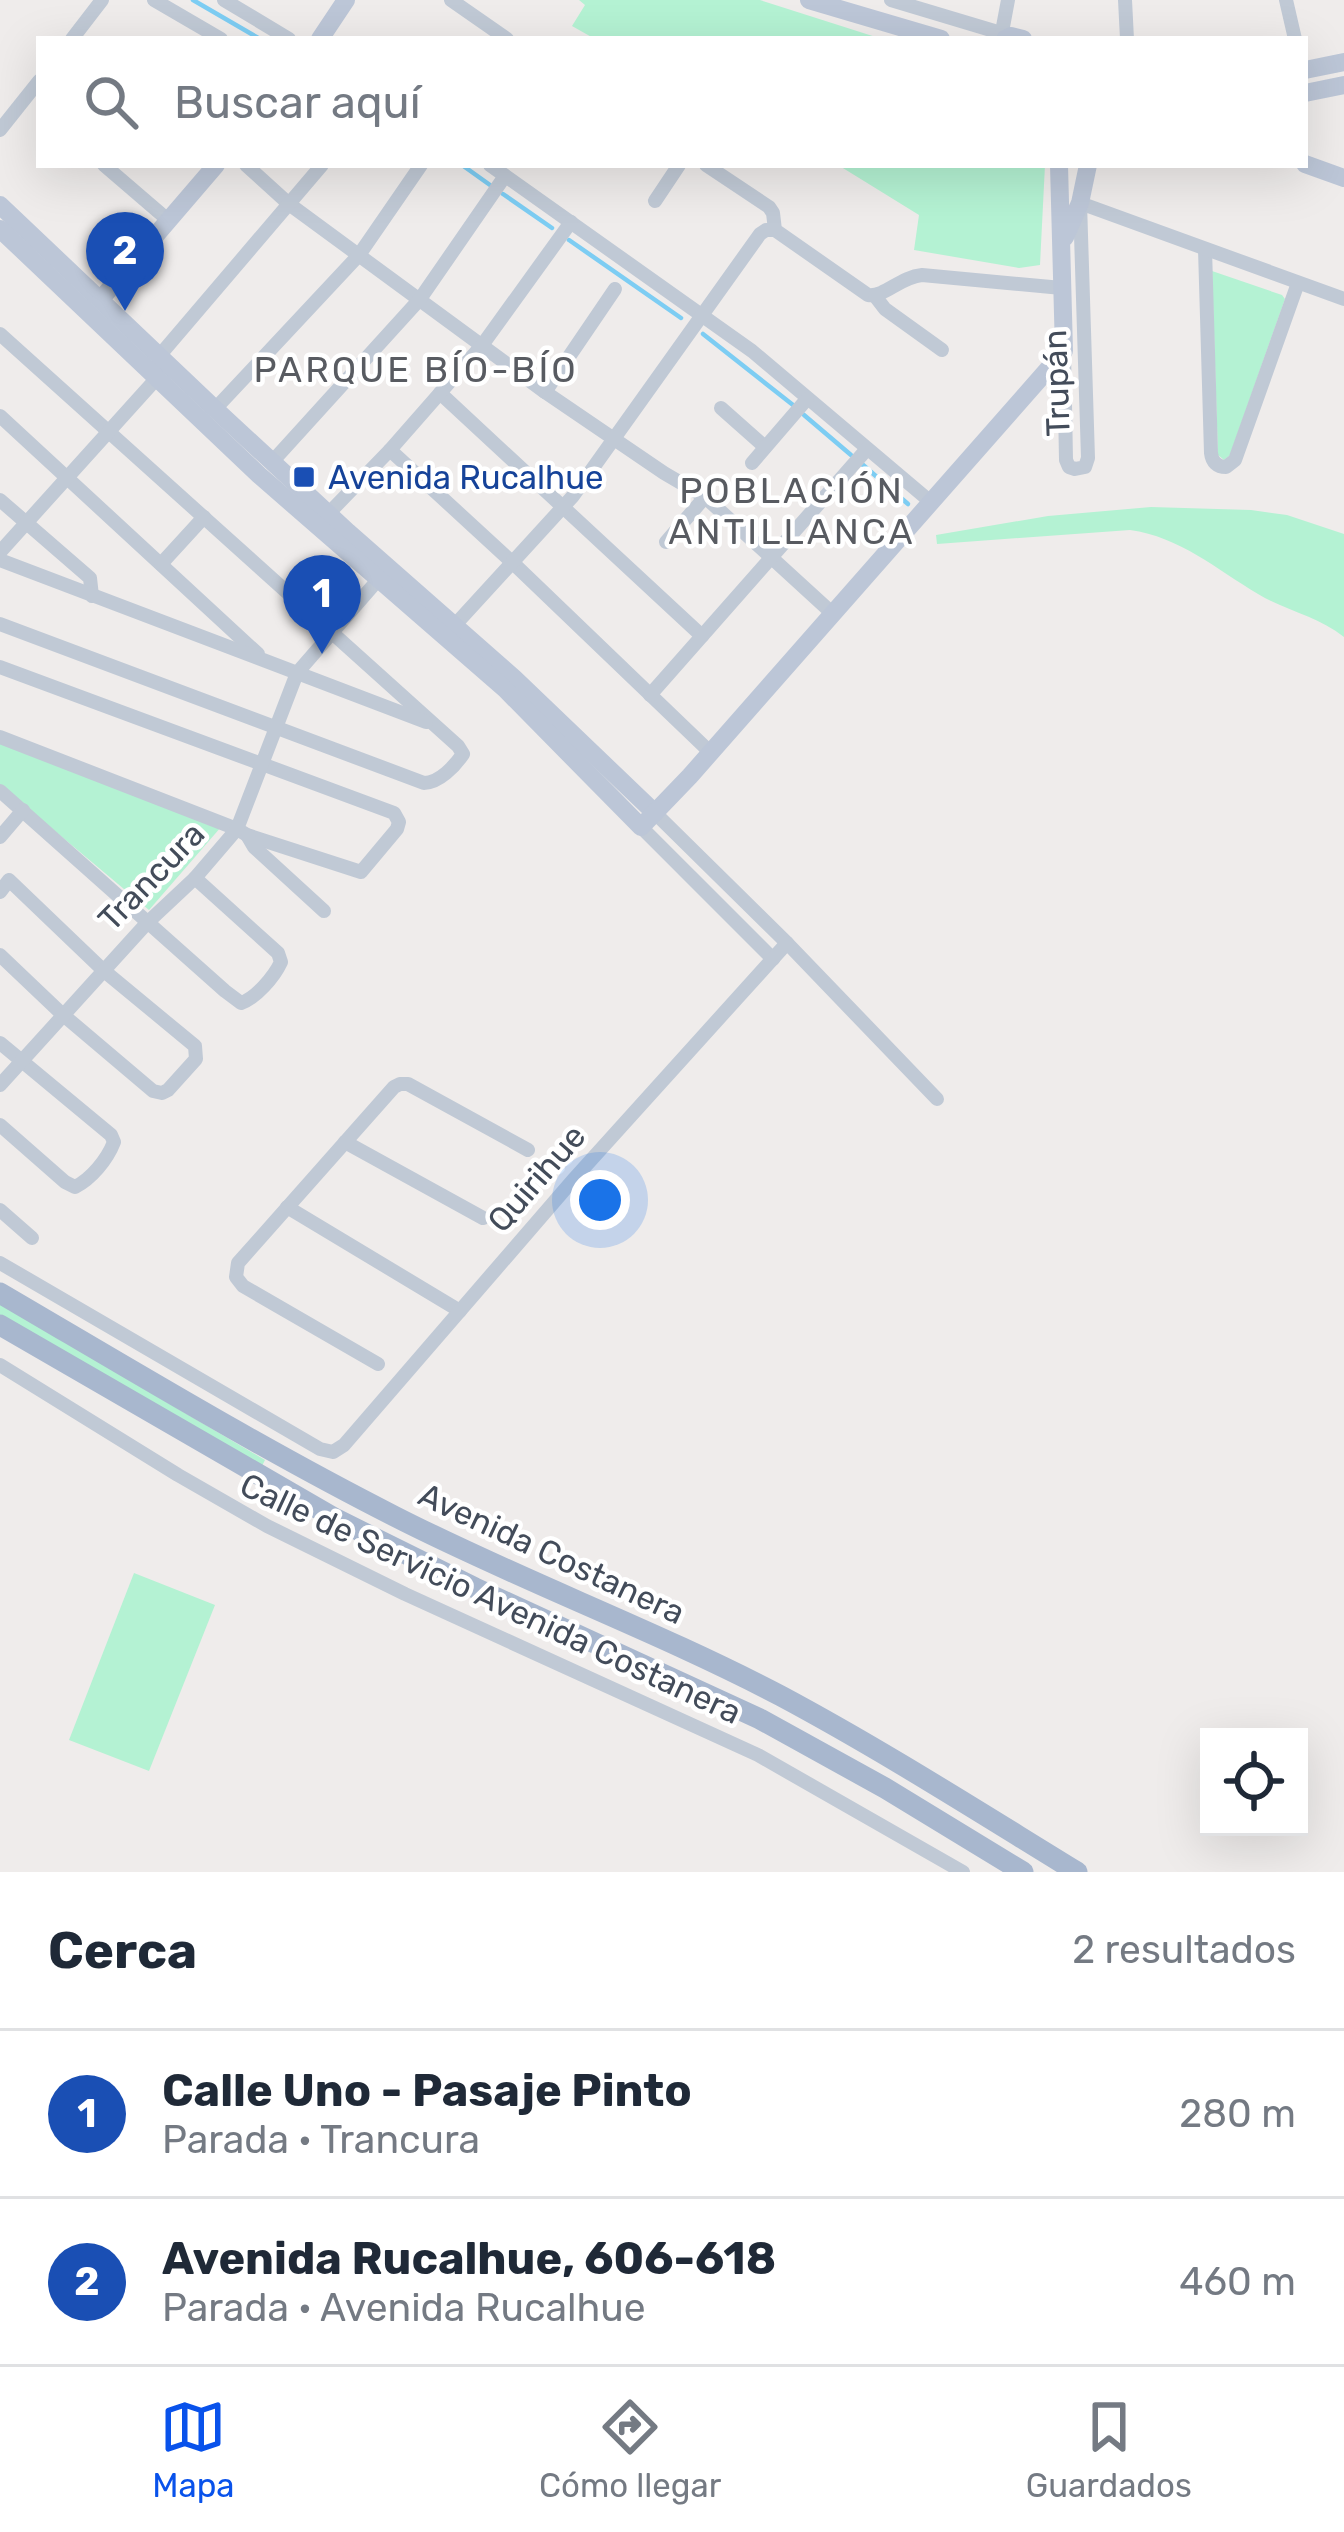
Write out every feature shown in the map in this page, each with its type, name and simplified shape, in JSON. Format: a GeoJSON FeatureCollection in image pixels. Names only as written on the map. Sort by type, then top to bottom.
{"type":"FeatureCollection","features":[{"type":"Feature","properties":{"kind":"main road","name":"Avenida Costanera"},"geometry":{"type":"LineString","coordinates":[[0,1293],[393,1516],[781,1696],[1077,1872]]}},
{"type":"Feature","properties":{"kind":"main road","name":"Avenida Costanera"},"geometry":{"type":"LineString","coordinates":[[0,1325],[320,1510],[475,1588],[760,1719],[1023,1872]]}},
{"type":"Feature","properties":{"kind":"street"},"geometry":{"type":"LineString","coordinates":[[75,36],[102,0]]}},
{"type":"Feature","properties":{"kind":"street"},"geometry":{"type":"LineString","coordinates":[[154,0],[216,36]]}},
{"type":"Feature","properties":{"kind":"street"},"geometry":{"type":"LineString","coordinates":[[224,0],[284,36]]}},
{"type":"Feature","properties":{"kind":"street"},"geometry":{"type":"LineString","coordinates":[[322,36],[346,0]]}},
{"type":"Feature","properties":{"kind":"street"},"geometry":{"type":"LineString","coordinates":[[451,0],[503,36]]}},
{"type":"Feature","properties":{"kind":"street"},"geometry":{"type":"LineString","coordinates":[[809,0],[931,36]]}},
{"type":"Feature","properties":{"kind":"street"},"geometry":{"type":"LineString","coordinates":[[891,0],[1010,36],[1008,0]]}},
{"type":"Feature","properties":{"kind":"street"},"geometry":{"type":"LineString","coordinates":[[1125,0],[1126,36]]}},
{"type":"Feature","properties":{"kind":"street"},"geometry":{"type":"LineString","coordinates":[[1286,0],[1294,36]]}},
{"type":"Feature","properties":{"kind":"street"},"geometry":{"type":"LineString","coordinates":[[1308,69],[1344,62]]}},
{"type":"Feature","properties":{"kind":"street"},"geometry":{"type":"LineString","coordinates":[[0,130],[36,85]]}},
{"type":"Feature","properties":{"kind":"street"},"geometry":{"type":"LineString","coordinates":[[1308,90],[1344,85]]}},
{"type":"Feature","properties":{"kind":"street"},"geometry":{"type":"LineString","coordinates":[[26,97],[36,105]]}},
{"type":"Feature","properties":{"kind":"street"},"geometry":{"type":"LineString","coordinates":[[1308,165],[1344,178]]}},
{"type":"Feature","properties":{"kind":"street"},"geometry":{"type":"LineString","coordinates":[[107,168],[168,220]]}},
{"type":"Feature","properties":{"kind":"street"},"geometry":{"type":"LineString","coordinates":[[101,299],[213,168]]}},
{"type":"Feature","properties":{"kind":"street"},"geometry":{"type":"LineString","coordinates":[[249,168],[289,204],[545,392],[705,496],[832,613]]}},
{"type":"Feature","properties":{"kind":"street"},"geometry":{"type":"LineString","coordinates":[[319,168],[160,356],[157,378],[0,556],[92,596],[436,726]]}},
{"type":"Feature","properties":{"kind":"street"},"geometry":{"type":"LineString","coordinates":[[215,410],[359,255],[419,168]]}},
{"type":"Feature","properties":{"kind":"street"},"geometry":{"type":"LineString","coordinates":[[494,168],[752,351],[932,503]]}},
{"type":"Feature","properties":{"kind":"street"},"geometry":{"type":"LineString","coordinates":[[656,201],[677,168]]}},
{"type":"Feature","properties":{"kind":"street"},"geometry":{"type":"LineString","coordinates":[[710,168],[769,207],[775,230]]}},
{"type":"Feature","properties":{"kind":"street","name":"Trupán"},"geometry":{"type":"LineString","coordinates":[[1059,168],[1066,460],[1072,469],[1080,469],[1088,458],[1080,203]]}},
{"type":"Feature","properties":{"kind":"street","name":"Trupán"},"geometry":{"type":"LineString","coordinates":[[1060,247],[1080,203],[1087,168]]}},
{"type":"Feature","properties":{"kind":"street"},"geometry":{"type":"LineString","coordinates":[[272,462],[420,299],[506,176]]}},
{"type":"Feature","properties":{"kind":"street"},"geometry":{"type":"LineString","coordinates":[[1080,203],[1344,299]]}},
{"type":"Feature","properties":{"kind":"street"},"geometry":{"type":"LineString","coordinates":[[0,205],[328,514],[384,575],[505,689],[787,944],[937,1099]]}},
{"type":"Feature","properties":{"kind":"street"},"geometry":{"type":"LineString","coordinates":[[328,514],[483,344],[571,222]]}},
{"type":"Feature","properties":{"kind":"street"},"geometry":{"type":"LineString","coordinates":[[0,229],[259,476],[514,678],[772,959]]}},
{"type":"Feature","properties":{"kind":"street"},"geometry":{"type":"LineString","coordinates":[[454,626],[563,508],[766,230],[775,230],[868,295],[875,296],[908,276],[922,275],[1062,288]]}},
{"type":"Feature","properties":{"kind":"street"},"geometry":{"type":"LineString","coordinates":[[1205,249],[1210,453],[1218,466],[1226,467],[1235,460],[1298,283]]}},
{"type":"Feature","properties":{"kind":"street"},"geometry":{"type":"LineString","coordinates":[[545,392],[615,289]]}},
{"type":"Feature","properties":{"kind":"street"},"geometry":{"type":"LineString","coordinates":[[875,296],[886,310],[942,350]]}},
{"type":"Feature","properties":{"kind":"street"},"geometry":{"type":"LineString","coordinates":[[0,334],[463,754],[431,784],[0,623]]}},
{"type":"Feature","properties":{"kind":"street"},"geometry":{"type":"LineString","coordinates":[[648,820],[1064,351]]}},
{"type":"Feature","properties":{"kind":"street"},"geometry":{"type":"LineString","coordinates":[[440,393],[702,636]]}},
{"type":"Feature","properties":{"kind":"street"},"geometry":{"type":"LineString","coordinates":[[752,463],[807,399]]}},
{"type":"Feature","properties":{"kind":"street"},"geometry":{"type":"LineString","coordinates":[[721,408],[765,447]]}},
{"type":"Feature","properties":{"kind":"street"},"geometry":{"type":"LineString","coordinates":[[0,416],[266,662]]}},
{"type":"Feature","properties":{"kind":"street"},"geometry":{"type":"LineString","coordinates":[[650,695],[867,449]]}},
{"type":"Feature","properties":{"kind":"street"},"geometry":{"type":"LineString","coordinates":[[390,450],[710,752]]}},
{"type":"Feature","properties":{"kind":"street"},"geometry":{"type":"LineString","coordinates":[[666,542],[705,496]]}},
{"type":"Feature","properties":{"kind":"street"},"geometry":{"type":"LineString","coordinates":[[0,500],[90,578],[92,596]]}},
{"type":"Feature","properties":{"kind":"street"},"geometry":{"type":"LineString","coordinates":[[161,564],[204,517]]}},
{"type":"Feature","properties":{"kind":"street","name":"Trancura"},"geometry":{"type":"LineString","coordinates":[[0,1085],[147,923],[242,832],[261,765],[297,674],[384,575]]}},
{"type":"Feature","properties":{"kind":"street"},"geometry":{"type":"LineString","coordinates":[[0,667],[394,814],[398,829],[362,872],[242,832],[0,737]]}},
{"type":"Feature","properties":{"kind":"street"},"geometry":{"type":"LineString","coordinates":[[0,791],[241,1003],[248,1001],[277,971],[278,953],[195,878]]}},
{"type":"Feature","properties":{"kind":"street"},"geometry":{"type":"LineString","coordinates":[[0,837],[23,810]]}},
{"type":"Feature","properties":{"kind":"street"},"geometry":{"type":"LineString","coordinates":[[242,832],[324,910]]}},
{"type":"Feature","properties":{"kind":"street"},"geometry":{"type":"LineString","coordinates":[[0,955],[153,1091],[168,1090],[196,1059],[195,1046],[5,886]]}},
{"type":"Feature","properties":{"kind":"street","name":"Quirihue"},"geometry":{"type":"LineString","coordinates":[[0,1263],[320,1449],[333,1452],[787,944]]}},
{"type":"Feature","properties":{"kind":"street"},"geometry":{"type":"LineString","coordinates":[[0,1043],[114,1142],[86,1181],[75,1187],[0,1125]]}},
{"type":"Feature","properties":{"kind":"street","name":"Quirihue"},"geometry":{"type":"LineString","coordinates":[[378,1364],[243,1286],[236,1277],[238,1263],[400,1084],[408,1084],[527,1150]]}},
{"type":"Feature","properties":{"kind":"street"},"geometry":{"type":"LineString","coordinates":[[345,1142],[483,1217]]}},
{"type":"Feature","properties":{"kind":"street"},"geometry":{"type":"LineString","coordinates":[[287,1207],[460,1311]]}},
{"type":"Feature","properties":{"kind":"street"},"geometry":{"type":"LineString","coordinates":[[0,1210],[32,1238]]}},
{"type":"Feature","properties":{"kind":"street","name":"Calle de Servicio Avenida Costanera"},"geometry":{"type":"LineString","coordinates":[[0,1366],[267,1526],[758,1755],[963,1872]]}},
{"type":"Feature","properties":{"kind":"green space"},"geometry":{"type":"Polygon","coordinates":[[[579,0],[760,0],[873,36],[590,36],[572,26],[585,5],[579,0]]]}},
{"type":"Feature","properties":{"kind":"green space"},"geometry":{"type":"Polygon","coordinates":[[[843,168],[1045,168],[1040,265],[1019,268],[914,250],[919,215],[843,168]]]}},
{"type":"Feature","properties":{"kind":"green space"},"geometry":{"type":"Polygon","coordinates":[[[1212,271],[1285,299],[1230,455],[1224,460],[1218,455],[1212,271]]]}},
{"type":"Feature","properties":{"kind":"green space"},"geometry":{"type":"Polygon","coordinates":[[[1151,507],[1287,515],[1344,534],[1344,637],[1258,594],[1181,547],[1148,534],[1130,530],[937,544],[936,535],[1048,516],[1151,507]]]}},
{"type":"Feature","properties":{"kind":"green space"},"geometry":{"type":"Polygon","coordinates":[[[0,742],[221,827],[149,910],[0,785],[0,742]]]}},
{"type":"Feature","properties":{"kind":"green space"},"geometry":{"type":"Polygon","coordinates":[[[0,1304],[265,1460],[261,1468],[0,1316],[0,1304]]]}},
{"type":"Feature","properties":{"kind":"green space"},"geometry":{"type":"Polygon","coordinates":[[[134,1573],[215,1605],[149,1771],[69,1740],[134,1573]]]}},
{"type":"Feature","properties":{"kind":"waterway"},"geometry":{"type":"LineString","coordinates":[[193,0],[255,36]]}},
{"type":"Feature","properties":{"kind":"waterway"},"geometry":{"type":"LineString","coordinates":[[466,168],[490,185]]}},
{"type":"Feature","properties":{"kind":"waterway"},"geometry":{"type":"LineString","coordinates":[[503,194],[552,228]]}},
{"type":"Feature","properties":{"kind":"waterway"},"geometry":{"type":"LineString","coordinates":[[569,240],[681,318]]}},
{"type":"Feature","properties":{"kind":"waterway"},"geometry":{"type":"LineString","coordinates":[[703,334],[793,405]]}},
{"type":"Feature","properties":{"kind":"waterway"},"geometry":{"type":"LineString","coordinates":[[804,415],[851,455]]}},
{"type":"Feature","properties":{"kind":"waterway"},"geometry":{"type":"LineString","coordinates":[[862,464],[908,504]]}},
{"type":"Feature","properties":{"kind":"place","name":"Avenida Rucalhue, 606-618"},"geometry":{"type":"Point","coordinates":[125,311]}},
{"type":"Feature","properties":{"kind":"place","name":"Avenida Rucalhue"},"geometry":{"type":"Point","coordinates":[304,477]}},
{"type":"Feature","properties":{"kind":"place","name":"Calle Uno - Pasaje Pinto"},"geometry":{"type":"Point","coordinates":[322,654]}},
{"type":"Feature","properties":{"kind":"district","name":"PARQUE BÍO-BÍO"},"geometry":{"type":"Point","coordinates":[416,369]}},
{"type":"Feature","properties":{"kind":"district","name":"POBLACIÓN ANTILLANCA"},"geometry":{"type":"Point","coordinates":[792,510]}}]}
